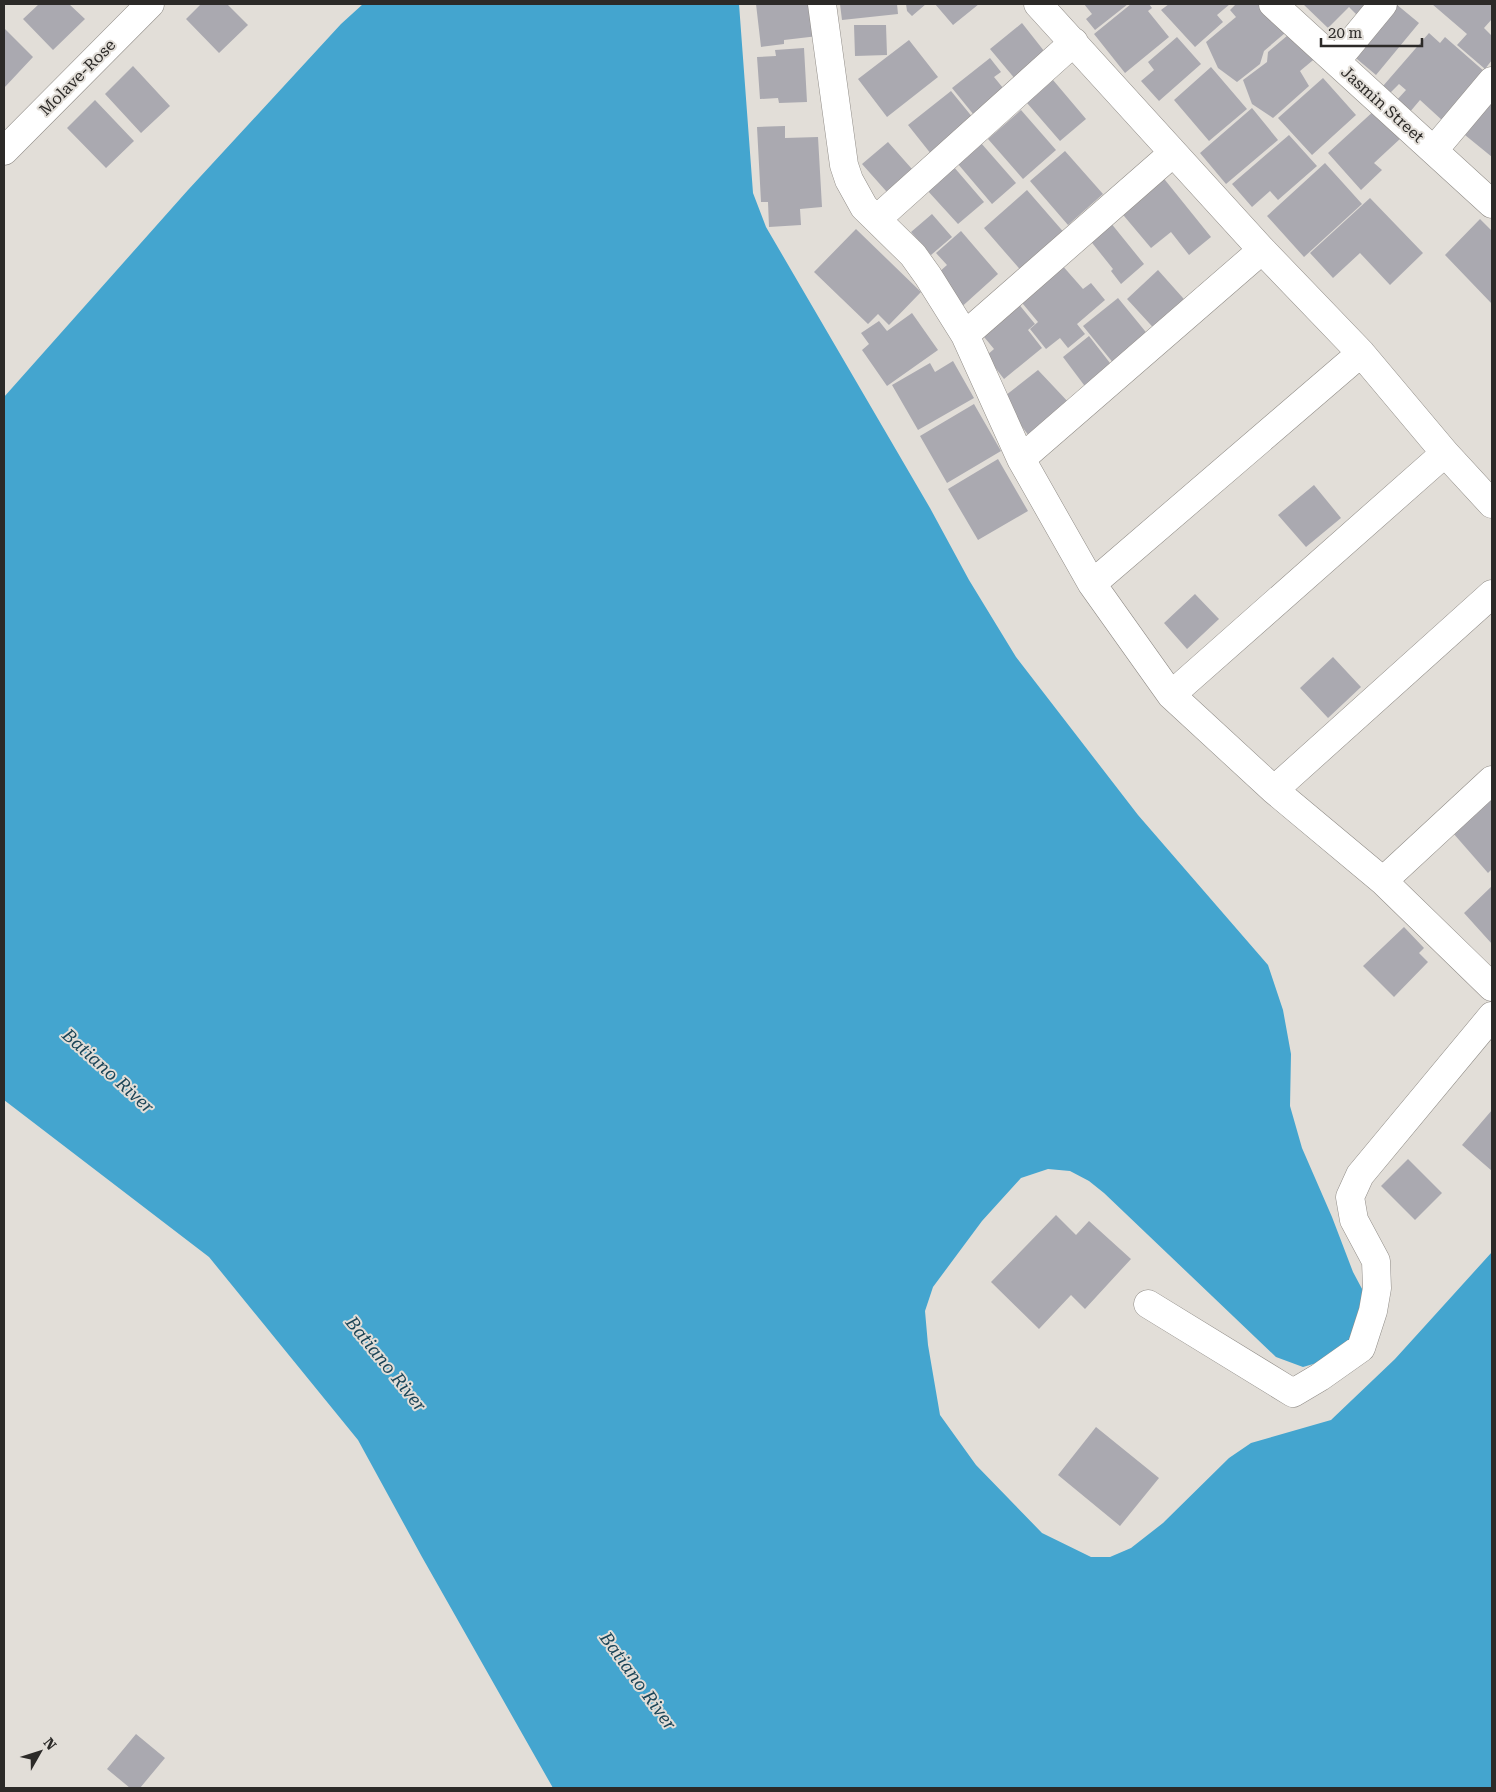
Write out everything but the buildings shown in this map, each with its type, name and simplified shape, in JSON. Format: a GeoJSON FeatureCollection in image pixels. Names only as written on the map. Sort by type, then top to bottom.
{"type":"FeatureCollection","features":[{"type":"Feature","properties":{"kind":"street","name":"Molave-Rose"},"geometry":{"type":"LineString","coordinates":[[4,151],[150,4]]}},
{"type":"Feature","properties":{"kind":"street"},"geometry":{"type":"LineString","coordinates":[[822,4],[844,165],[848,180],[864,207],[913,255],[966,335],[1021,458],[1092,584],[1171,696],[1274,790],[1383,881],[1492,987]]}},
{"type":"Feature","properties":{"kind":"street"},"geometry":{"type":"LineString","coordinates":[[1038,4],[1262,250],[1361,353],[1444,453],[1492,504]]}},
{"type":"Feature","properties":{"kind":"street","name":"Jasmin Street"},"geometry":{"type":"LineString","coordinates":[[1273,4],[1492,204]]}},
{"type":"Feature","properties":{"kind":"street"},"geometry":{"type":"LineString","coordinates":[[1336,61],[1383,4]]}},
{"type":"Feature","properties":{"kind":"street"},"geometry":{"type":"LineString","coordinates":[[877,219],[1074,42]]}},
{"type":"Feature","properties":{"kind":"street"},"geometry":{"type":"LineString","coordinates":[[1434,150],[1492,81]]}},
{"type":"Feature","properties":{"kind":"street"},"geometry":{"type":"LineString","coordinates":[[966,335],[1173,153]]}},
{"type":"Feature","properties":{"kind":"street"},"geometry":{"type":"LineString","coordinates":[[1021,458],[1262,250]]}},
{"type":"Feature","properties":{"kind":"street"},"geometry":{"type":"LineString","coordinates":[[1092,584],[1361,353]]}},
{"type":"Feature","properties":{"kind":"street"},"geometry":{"type":"LineString","coordinates":[[1171,696],[1444,453]]}},
{"type":"Feature","properties":{"kind":"street"},"geometry":{"type":"LineString","coordinates":[[1274,790],[1492,594]]}},
{"type":"Feature","properties":{"kind":"street"},"geometry":{"type":"LineString","coordinates":[[1383,881],[1492,780]]}},
{"type":"Feature","properties":{"kind":"street"},"geometry":{"type":"LineString","coordinates":[[1148,1304],[1293,1393],[1320,1377],[1361,1348],[1373,1311],[1377,1288],[1376,1261],[1354,1220],[1350,1197],[1360,1175],[1492,1016]]}},
{"type":"Feature","properties":{"kind":"water","name":"Batiano River"},"geometry":{"type":"Polygon","coordinates":[[[363,4],[739,4],[753,193],[766,227],[930,508],[969,580],[1016,657],[1138,815],[1268,965],[1283,1010],[1291,1054],[1290,1106],[1302,1148],[1353,1272],[1369,1302],[1356,1340],[1327,1360],[1303,1367],[1276,1357],[1104,1193],[1089,1181],[1070,1171],[1048,1169],[1021,1178],[982,1221],[933,1287],[925,1311],[928,1345],[940,1415],[976,1465],[1042,1533],[1091,1557],[1110,1557],[1131,1548],[1163,1523],[1229,1458],[1251,1443],[1331,1420],[1395,1359],[1492,1252],[1492,1788],[553,1788],[358,1440],[209,1257],[4,1100],[4,397],[188,190],[341,24],[363,4]]]}}]}
